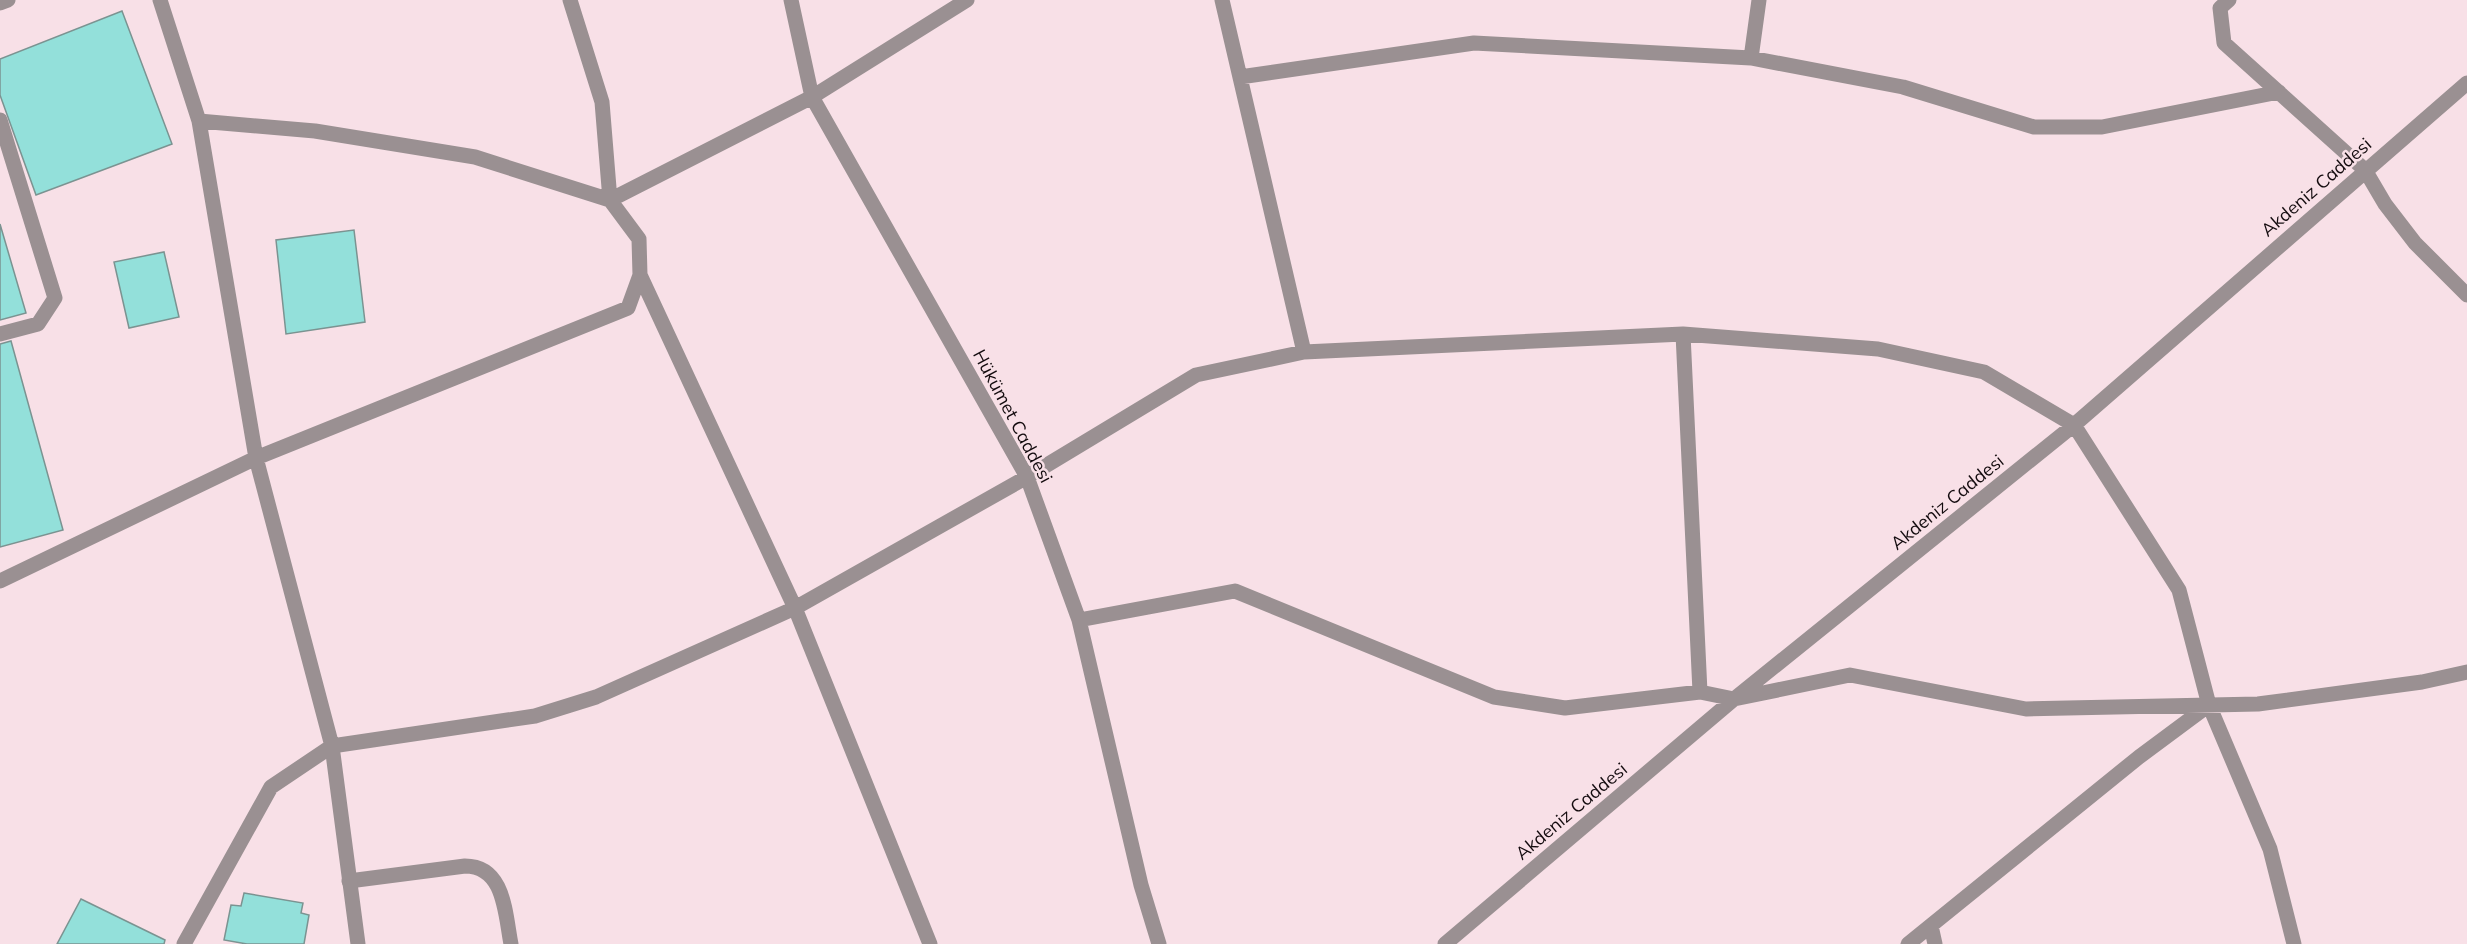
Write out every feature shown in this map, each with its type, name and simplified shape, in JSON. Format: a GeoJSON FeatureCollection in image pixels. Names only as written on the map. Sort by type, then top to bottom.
{"type":"FeatureCollection","features":[{"type":"Feature","properties":{"kind":"street"},"geometry":{"type":"LineString","coordinates":[[0,3],[8,0]]}},
{"type":"Feature","properties":{"kind":"street"},"geometry":{"type":"LineString","coordinates":[[160,0],[199,121],[256,458],[332,746],[358,944]]}},
{"type":"Feature","properties":{"kind":"street"},"geometry":{"type":"LineString","coordinates":[[0,581],[256,458],[628,308],[640,275],[639,239],[610,200],[602,102],[570,0]]}},
{"type":"Feature","properties":{"kind":"street","name":"Hükümet Caddesi"},"geometry":{"type":"LineString","coordinates":[[791,0],[813,97],[1027,477],[1079,620],[1142,885],[1159,944]]}},
{"type":"Feature","properties":{"kind":"street"},"geometry":{"type":"LineString","coordinates":[[199,121],[315,131],[476,157],[610,200],[813,97],[967,0]]}},
{"type":"Feature","properties":{"kind":"street"},"geometry":{"type":"LineString","coordinates":[[1222,0],[1304,352]]}},
{"type":"Feature","properties":{"kind":"street"},"geometry":{"type":"LineString","coordinates":[[1751,58],[1759,0]]}},
{"type":"Feature","properties":{"kind":"street"},"geometry":{"type":"LineString","coordinates":[[2229,0],[2220,8],[2224,43],[2365,170],[2385,204],[2415,243],[2467,295]]}},
{"type":"Feature","properties":{"kind":"street"},"geometry":{"type":"LineString","coordinates":[[1240,77],[1474,44],[1751,58],[1903,87],[2034,127],[2102,127],[2279,92]]}},
{"type":"Feature","properties":{"kind":"street","name":"Akdeniz Caddesi"},"geometry":{"type":"LineString","coordinates":[[1445,944],[1734,699],[2074,425],[2467,82]]}},
{"type":"Feature","properties":{"kind":"street"},"geometry":{"type":"LineString","coordinates":[[0,120],[55,298],[38,324],[0,334]]}},
{"type":"Feature","properties":{"kind":"street"},"geometry":{"type":"LineString","coordinates":[[640,275],[795,608],[930,944]]}},
{"type":"Feature","properties":{"kind":"street"},"geometry":{"type":"LineString","coordinates":[[1683,334],[1700,692]]}},
{"type":"Feature","properties":{"kind":"street"},"geometry":{"type":"LineString","coordinates":[[184,944],[271,787],[332,746],[535,716],[596,698],[795,608],[1027,477],[1196,375],[1304,352],[1683,334],[1878,349],[1984,372],[2074,425],[2179,590],[2209,705],[2270,849],[2294,944]]}},
{"type":"Feature","properties":{"kind":"street"},"geometry":{"type":"LineString","coordinates":[[1079,620],[1235,591],[1494,697],[1565,708],[1700,692],[1734,699],[1850,675],[2026,709],[2258,704],[2422,682],[2467,672]]}},
{"type":"Feature","properties":{"kind":"street"},"geometry":{"type":"LineString","coordinates":[[1908,944],[2139,757],[2209,705]]}},
{"type":"Feature","properties":{"kind":"street"},"geometry":{"type":"LineString","coordinates":[[350,881],[465,866],[481,867],[495,879],[499,888],[511,944]]}},
{"type":"Feature","properties":{"kind":"street"},"geometry":{"type":"LineString","coordinates":[[1931,926],[1935,944]]}},
{"type":"Feature","properties":{"kind":"building"},"geometry":{"type":"Polygon","coordinates":[[[122,11],[172,144],[36,195],[0,95],[0,59],[122,11]]]}},
{"type":"Feature","properties":{"kind":"building"},"geometry":{"type":"Polygon","coordinates":[[[0,224],[26,313],[0,320],[0,224]]]}},
{"type":"Feature","properties":{"kind":"building"},"geometry":{"type":"Polygon","coordinates":[[[354,230],[365,322],[286,334],[276,240],[354,230]]]}},
{"type":"Feature","properties":{"kind":"building"},"geometry":{"type":"Polygon","coordinates":[[[164,252],[179,317],[129,328],[114,262],[164,252]]]}},
{"type":"Feature","properties":{"kind":"building"},"geometry":{"type":"Polygon","coordinates":[[[11,341],[63,530],[0,547],[0,344],[11,341]]]}},
{"type":"Feature","properties":{"kind":"building"},"geometry":{"type":"Polygon","coordinates":[[[244,893],[303,903],[301,913],[309,915],[304,944],[247,944],[224,940],[231,905],[241,906],[244,893]]]}},
{"type":"Feature","properties":{"kind":"building"},"geometry":{"type":"Polygon","coordinates":[[[81,899],[165,940],[164,944],[57,944],[81,899]]]}}]}
